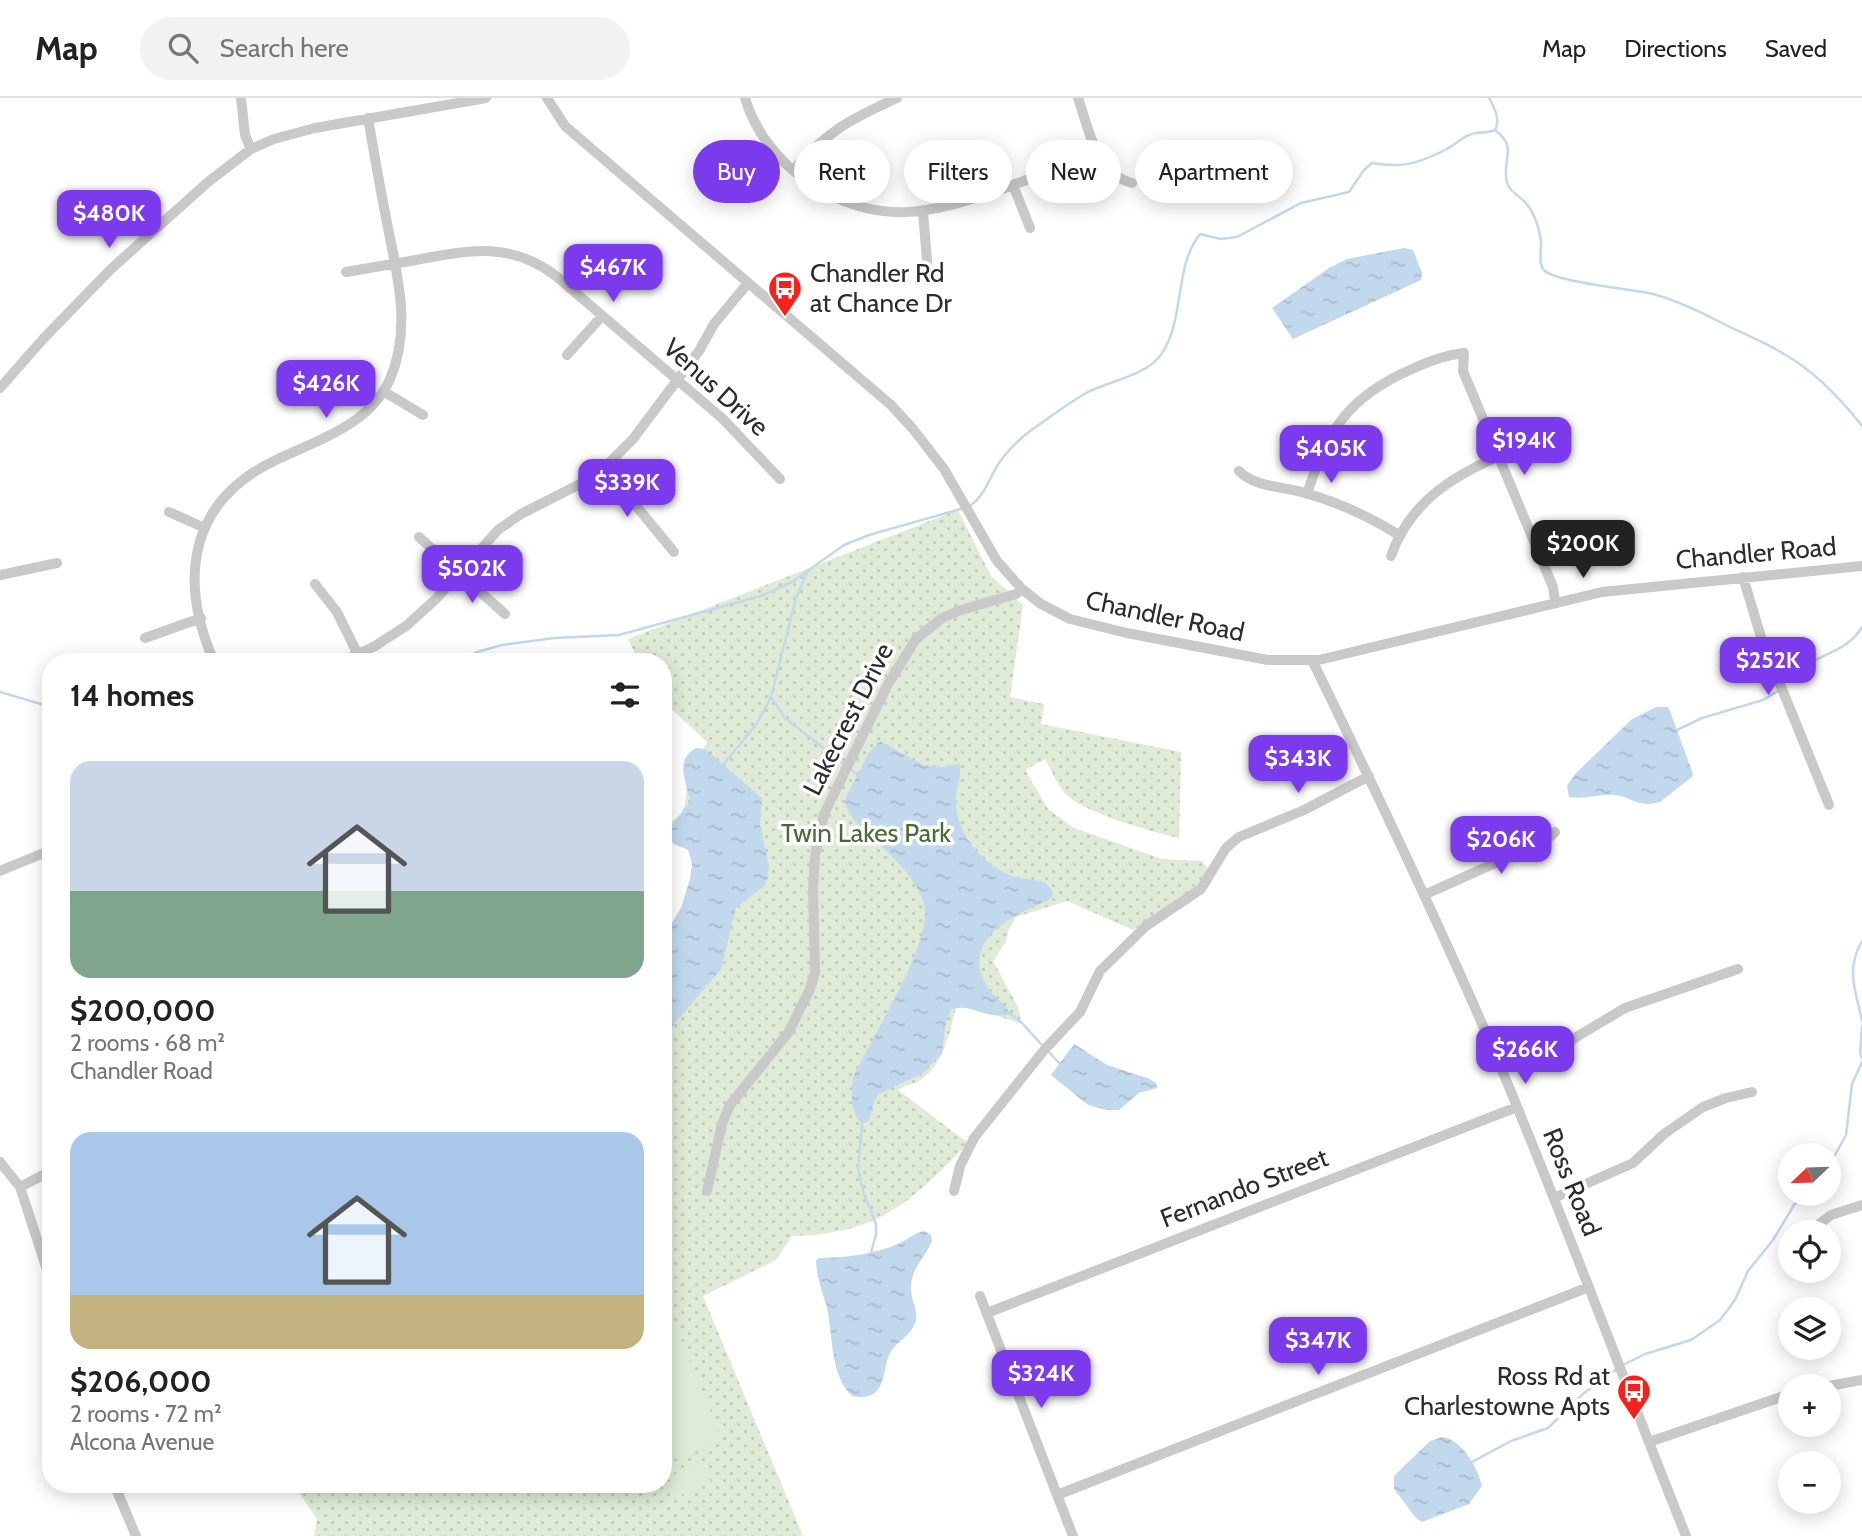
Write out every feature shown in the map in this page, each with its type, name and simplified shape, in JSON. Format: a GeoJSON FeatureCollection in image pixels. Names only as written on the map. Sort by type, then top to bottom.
{"type":"FeatureCollection","features":[{"type":"Feature","properties":{"kind":"street"},"geometry":{"type":"LineString","coordinates":[[241,98],[245,135],[251,149]]}},
{"type":"Feature","properties":{"kind":"street"},"geometry":{"type":"LineString","coordinates":[[0,388],[104,276],[208,182],[251,149],[299,131],[486,98]]}},
{"type":"Feature","properties":{"kind":"street","name":"Chandler Road"},"geometry":{"type":"LineString","coordinates":[[547,98],[565,125],[891,405],[913,429],[952,482],[997,561],[1022,589],[1059,614],[1104,629],[1261,659],[1295,662],[1381,645],[1602,592],[1862,566]]}},
{"type":"Feature","properties":{"kind":"street"},"geometry":{"type":"LineString","coordinates":[[745,98],[763,136],[793,170],[832,196],[858,206],[898,213],[923,212],[961,203],[1026,180]]}},
{"type":"Feature","properties":{"kind":"street"},"geometry":{"type":"LineString","coordinates":[[793,170],[815,145],[842,124],[897,98]]}},
{"type":"Feature","properties":{"kind":"street"},"geometry":{"type":"LineString","coordinates":[[1078,98],[1093,140]]}},
{"type":"Feature","properties":{"kind":"street"},"geometry":{"type":"LineString","coordinates":[[211,653],[201,618],[194,565],[198,544],[205,528],[225,496],[275,460],[348,426],[368,409],[383,391],[394,366],[401,334],[401,291],[368,118]]}},
{"type":"Feature","properties":{"kind":"street"},"geometry":{"type":"LineString","coordinates":[[1121,179],[1132,183]]}},
{"type":"Feature","properties":{"kind":"street"},"geometry":{"type":"LineString","coordinates":[[1013,185],[1030,228]]}},
{"type":"Feature","properties":{"kind":"street"},"geometry":{"type":"LineString","coordinates":[[923,212],[928,274]]}},
{"type":"Feature","properties":{"kind":"street","name":"Venus Drive"},"geometry":{"type":"LineString","coordinates":[[346,272],[475,250],[514,255],[550,271],[732,428],[780,480]]}},
{"type":"Feature","properties":{"kind":"street"},"geometry":{"type":"LineString","coordinates":[[361,653],[406,626],[436,599],[490,538],[509,522],[566,493],[604,467],[633,439],[699,351],[714,324],[748,283]]}},
{"type":"Feature","properties":{"kind":"street"},"geometry":{"type":"LineString","coordinates":[[567,355],[602,316]]}},
{"type":"Feature","properties":{"kind":"street"},"geometry":{"type":"LineString","coordinates":[[1307,494],[1327,442],[1341,419],[1363,396],[1387,380],[1440,357],[1464,353],[1463,371],[1552,587],[1555,602]]}},
{"type":"Feature","properties":{"kind":"street"},"geometry":{"type":"LineString","coordinates":[[383,391],[423,415]]}},
{"type":"Feature","properties":{"kind":"street"},"geometry":{"type":"LineString","coordinates":[[1391,556],[1399,536],[1436,492],[1457,475],[1542,438]]}},
{"type":"Feature","properties":{"kind":"street"},"geometry":{"type":"LineString","coordinates":[[604,467],[674,552]]}},
{"type":"Feature","properties":{"kind":"street"},"geometry":{"type":"LineString","coordinates":[[1239,471],[1252,481],[1307,494],[1352,509],[1399,536]]}},
{"type":"Feature","properties":{"kind":"street"},"geometry":{"type":"LineString","coordinates":[[169,512],[205,528]]}},
{"type":"Feature","properties":{"kind":"street"},"geometry":{"type":"LineString","coordinates":[[418,537],[505,614]]}},
{"type":"Feature","properties":{"kind":"street"},"geometry":{"type":"LineString","coordinates":[[0,575],[57,563]]}},
{"type":"Feature","properties":{"kind":"street"},"geometry":{"type":"LineString","coordinates":[[1743,577],[1761,637],[1829,805]]}},
{"type":"Feature","properties":{"kind":"street"},"geometry":{"type":"LineString","coordinates":[[315,584],[337,612],[357,653]]}},
{"type":"Feature","properties":{"kind":"street","name":"Lakecrest Drive"},"geometry":{"type":"LineString","coordinates":[[707,1191],[722,1124],[730,1105],[788,1033],[810,989],[815,973],[815,856],[824,814],[887,684],[916,639],[933,625],[950,614],[1016,594],[1022,589]]}},
{"type":"Feature","properties":{"kind":"street"},"geometry":{"type":"LineString","coordinates":[[145,638],[201,618]]}},
{"type":"Feature","properties":{"kind":"street","name":"Ross Road"},"geometry":{"type":"LineString","coordinates":[[1312,660],[1424,895],[1517,1107],[1686,1536]]}},
{"type":"Feature","properties":{"kind":"street"},"geometry":{"type":"LineString","coordinates":[[954,1191],[960,1166],[974,1138],[1045,1049],[1080,1012],[1100,971],[1146,926],[1201,889],[1226,848],[1239,837],[1304,810],[1368,776]]}},
{"type":"Feature","properties":{"kind":"street"},"geometry":{"type":"LineString","coordinates":[[1424,895],[1542,842],[1555,832]]}},
{"type":"Feature","properties":{"kind":"street"},"geometry":{"type":"LineString","coordinates":[[0,871],[42,854]]}},
{"type":"Feature","properties":{"kind":"street"},"geometry":{"type":"LineString","coordinates":[[1499,1065],[1568,1042],[1625,1008],[1738,969]]}},
{"type":"Feature","properties":{"kind":"street"},"geometry":{"type":"LineString","coordinates":[[1554,1198],[1633,1163],[1664,1134],[1703,1107],[1752,1092]]}},
{"type":"Feature","properties":{"kind":"street","name":"Fernando Street"},"geometry":{"type":"LineString","coordinates":[[987,1313],[1517,1107]]}},
{"type":"Feature","properties":{"kind":"street"},"geometry":{"type":"LineString","coordinates":[[0,1162],[20,1187],[42,1254]]}},
{"type":"Feature","properties":{"kind":"street"},"geometry":{"type":"LineString","coordinates":[[20,1187],[42,1176]]}},
{"type":"Feature","properties":{"kind":"street"},"geometry":{"type":"LineString","coordinates":[[1824,1220],[1831,1215],[1862,1205]]}},
{"type":"Feature","properties":{"kind":"street"},"geometry":{"type":"LineString","coordinates":[[1057,1494],[1589,1287]]}},
{"type":"Feature","properties":{"kind":"street"},"geometry":{"type":"LineString","coordinates":[[980,1296],[1073,1536]]}},
{"type":"Feature","properties":{"kind":"street"},"geometry":{"type":"LineString","coordinates":[[1841,1384],[1862,1380]]}},
{"type":"Feature","properties":{"kind":"street"},"geometry":{"type":"LineString","coordinates":[[1649,1442],[1778,1398]]}},
{"type":"Feature","properties":{"kind":"street"},"geometry":{"type":"LineString","coordinates":[[118,1493],[135,1536]]}},
{"type":"Feature","properties":{"kind":"green space","name":"Twin Lakes Park"},"geometry":{"type":"Polygon","coordinates":[[[958,510],[991,576],[1023,605],[1010,697],[1044,704],[1041,724],[1181,752],[1179,838],[1121,822],[1078,803],[1062,789],[1045,759],[1025,770],[1048,809],[1074,828],[1162,859],[1202,861],[1209,870],[1211,883],[1133,930],[1067,901],[1016,917],[1008,931],[1007,940],[993,961],[1018,1007],[1022,1024],[992,1014],[959,998],[946,1044],[936,1065],[919,1081],[898,1090],[968,1143],[928,1183],[891,1211],[871,1222],[848,1229],[792,1236],[776,1260],[703,1296],[803,1536],[314,1536],[317,1519],[299,1493],[672,1493],[672,924],[692,887],[694,847],[672,841],[672,821],[681,814],[685,805],[687,782],[707,742],[672,709],[672,653],[635,653],[628,639],[958,510]]]}},
{"type":"Feature","properties":{"kind":"green space"},"geometry":{"type":"Polygon","coordinates":[[[672,1318],[722,1439],[672,1460],[672,1318]]]}},
{"type":"Feature","properties":{"kind":"green space"},"geometry":{"type":"Polygon","coordinates":[[[703,1462],[711,1482],[677,1497],[672,1486],[672,1475],[703,1462]]]}},
{"type":"Feature","properties":{"kind":"water"},"geometry":{"type":"Polygon","coordinates":[[[1404,248],[1413,250],[1422,273],[1421,280],[1293,339],[1272,308],[1329,268],[1347,259],[1404,248]]]}},
{"type":"Feature","properties":{"kind":"water"},"geometry":{"type":"Polygon","coordinates":[[[1656,707],[1668,707],[1692,777],[1660,802],[1652,804],[1616,795],[1569,797],[1567,786],[1574,775],[1632,719],[1656,707]]]}},
{"type":"Feature","properties":{"kind":"water"},"geometry":{"type":"Polygon","coordinates":[[[880,741],[923,765],[942,767],[959,764],[957,813],[970,843],[985,859],[1003,872],[1046,883],[1053,892],[1047,901],[1020,913],[995,931],[985,942],[980,955],[980,969],[986,985],[1010,1014],[994,1015],[965,1008],[951,1010],[946,1021],[942,1053],[923,1073],[879,1094],[869,1121],[862,1124],[853,1108],[853,1078],[900,989],[920,939],[925,918],[920,892],[892,857],[858,824],[846,806],[845,799],[870,751],[880,741]]]}},
{"type":"Feature","properties":{"kind":"water"},"geometry":{"type":"Polygon","coordinates":[[[696,748],[705,749],[762,798],[760,825],[769,866],[763,887],[736,908],[721,969],[672,1026],[672,922],[681,908],[692,863],[688,850],[672,842],[672,825],[690,802],[683,766],[689,753],[696,748]]]}},
{"type":"Feature","properties":{"kind":"water"},"geometry":{"type":"Polygon","coordinates":[[[1074,1044],[1107,1065],[1150,1079],[1157,1084],[1157,1088],[1139,1093],[1119,1110],[1088,1105],[1051,1075],[1074,1044]]]}},
{"type":"Feature","properties":{"kind":"water"},"geometry":{"type":"Polygon","coordinates":[[[924,1231],[931,1235],[932,1241],[912,1280],[915,1324],[890,1353],[877,1390],[864,1397],[852,1396],[836,1366],[816,1260],[879,1250],[924,1231]]]}},
{"type":"Feature","properties":{"kind":"water"},"geometry":{"type":"Polygon","coordinates":[[[1442,1437],[1456,1443],[1468,1456],[1482,1486],[1469,1504],[1422,1522],[1394,1489],[1394,1476],[1430,1441],[1442,1437]]]}},
{"type":"Feature","properties":{"kind":"waterway"},"geometry":{"type":"LineString","coordinates":[[1489,98],[1497,118],[1495,130]]}},
{"type":"Feature","properties":{"kind":"waterway"},"geometry":{"type":"LineString","coordinates":[[1495,130],[1502,136],[1508,148],[1508,186],[1525,202],[1536,220],[1541,241],[1541,265],[1545,271],[1564,279],[1649,293],[1668,299],[1762,342],[1816,377],[1862,426]]}},
{"type":"Feature","properties":{"kind":"waterway"},"geometry":{"type":"LineString","coordinates":[[970,506],[983,492],[1004,456],[1030,431],[1081,396],[1145,369],[1160,356],[1173,327],[1186,262],[1200,234],[1221,239],[1237,237],[1301,203],[1349,192],[1372,163],[1401,165],[1418,162],[1469,135],[1495,130]]}},
{"type":"Feature","properties":{"kind":"waterway"},"geometry":{"type":"LineString","coordinates":[[475,653],[502,645],[554,638],[619,635],[761,596],[792,582],[844,545],[869,535],[964,508]]}},
{"type":"Feature","properties":{"kind":"waterway"},"geometry":{"type":"LineString","coordinates":[[723,765],[758,722],[771,697],[796,598],[807,573]]}},
{"type":"Feature","properties":{"kind":"waterway"},"geometry":{"type":"LineString","coordinates":[[1784,683],[1806,665],[1851,641],[1862,627]]}},
{"type":"Feature","properties":{"kind":"waterway"},"geometry":{"type":"LineString","coordinates":[[1677,730],[1702,718],[1763,700],[1778,691]]}},
{"type":"Feature","properties":{"kind":"waterway"},"geometry":{"type":"LineString","coordinates":[[0,692],[42,704]]}},
{"type":"Feature","properties":{"kind":"waterway"},"geometry":{"type":"LineString","coordinates":[[771,697],[785,718],[844,764]]}},
{"type":"Feature","properties":{"kind":"waterway"},"geometry":{"type":"LineString","coordinates":[[849,768],[860,777]]}},
{"type":"Feature","properties":{"kind":"waterway"},"geometry":{"type":"LineString","coordinates":[[1862,941],[1853,971],[1862,1021]]}},
{"type":"Feature","properties":{"kind":"waterway"},"geometry":{"type":"LineString","coordinates":[[1008,1012],[1043,1046]]}},
{"type":"Feature","properties":{"kind":"waterway"},"geometry":{"type":"LineString","coordinates":[[1862,1026],[1862,1058]]}},
{"type":"Feature","properties":{"kind":"waterway"},"geometry":{"type":"LineString","coordinates":[[1048,1051],[1060,1064]]}},
{"type":"Feature","properties":{"kind":"waterway"},"geometry":{"type":"LineString","coordinates":[[1841,1144],[1846,1135],[1852,1084],[1862,1062]]}},
{"type":"Feature","properties":{"kind":"waterway"},"geometry":{"type":"LineString","coordinates":[[862,1124],[858,1169],[876,1224],[871,1253]]}},
{"type":"Feature","properties":{"kind":"waterway"},"geometry":{"type":"LineString","coordinates":[[1623,1365],[1645,1354],[1691,1340],[1720,1320],[1735,1300],[1748,1271],[1773,1240],[1793,1206]]}},
{"type":"Feature","properties":{"kind":"waterway"},"geometry":{"type":"LineString","coordinates":[[1468,1464],[1511,1441],[1548,1428],[1584,1393],[1617,1369]]}},
{"type":"Feature","properties":{"kind":"place","name":"Chandler Rd at Chance Dr"},"geometry":{"type":"Point","coordinates":[785,318]}},
{"type":"Feature","properties":{"kind":"place","name":"Ross Rd at Charlestowne Apts"},"geometry":{"type":"Point","coordinates":[1634,1421]}}]}
